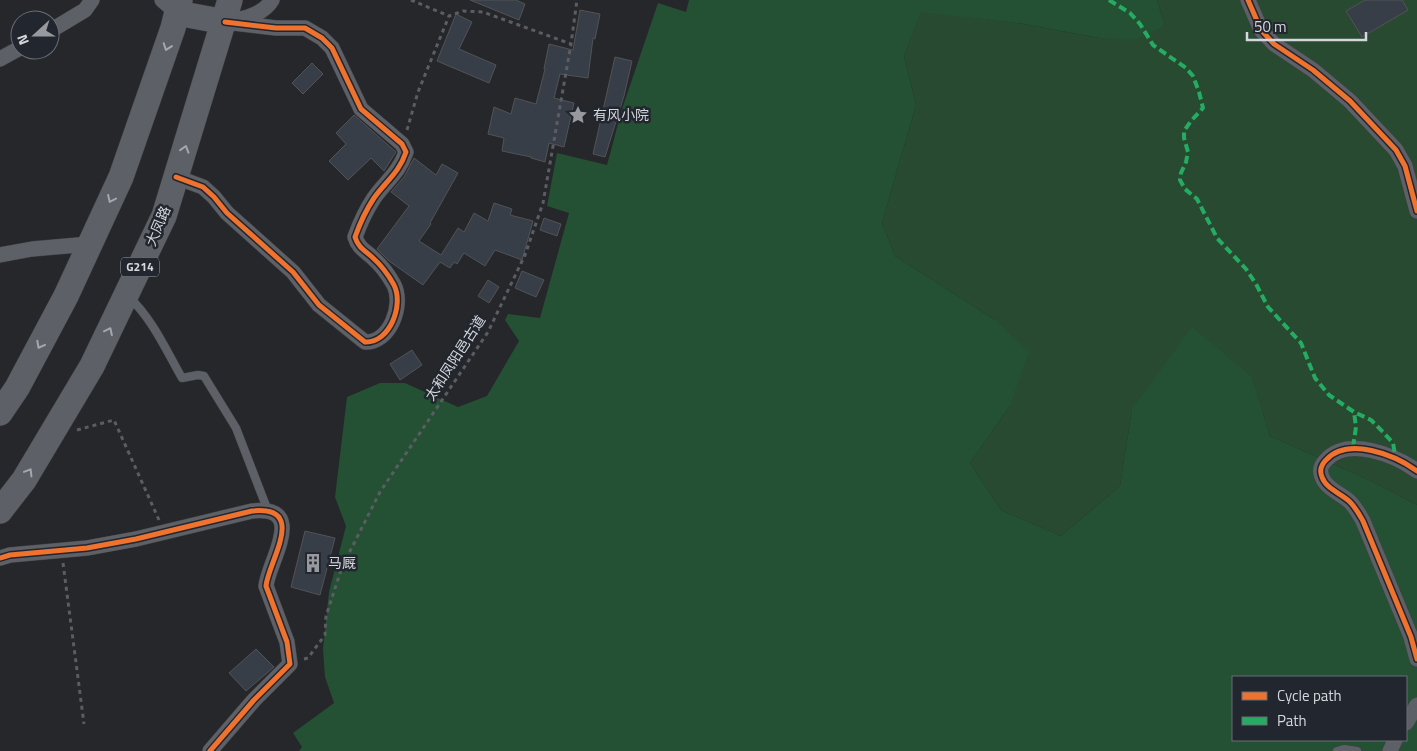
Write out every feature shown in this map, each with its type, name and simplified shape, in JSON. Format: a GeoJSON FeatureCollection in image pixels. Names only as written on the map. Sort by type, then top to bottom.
{"type":"FeatureCollection","features":[{"type":"Feature","properties":{"kind":"highway"},"geometry":{"type":"LineString","coordinates":[[0,413],[16,388],[66,296],[121,177],[173,28],[173,4],[228,11]]}},
{"type":"Feature","properties":{"kind":"highway","name":"大凤路"},"geometry":{"type":"LineString","coordinates":[[0,511],[24,480],[92,366],[164,216],[228,11]]}},
{"type":"Feature","properties":{"kind":"street"},"geometry":{"type":"LineString","coordinates":[[60,25],[85,10],[92,0]]}},
{"type":"Feature","properties":{"kind":"street"},"geometry":{"type":"LineString","coordinates":[[228,11],[249,18],[269,5],[272,0]]}},
{"type":"Feature","properties":{"kind":"street"},"geometry":{"type":"LineString","coordinates":[[1248,0],[1262,30],[1274,44],[1313,70],[1350,101],[1396,150],[1405,166],[1417,211]]}},
{"type":"Feature","properties":{"kind":"street"},"geometry":{"type":"LineString","coordinates":[[176,177],[203,186],[227,213],[293,272],[319,305],[365,342],[373,342],[378,339],[392,324],[397,305],[395,287],[384,269],[358,246],[355,237],[361,221],[375,197],[391,179],[403,161],[406,152],[402,144],[361,109],[332,48],[322,38],[305,28],[276,28],[228,11]]}},
{"type":"Feature","properties":{"kind":"street"},"geometry":{"type":"LineString","coordinates":[[0,255],[32,249],[90,244]]}},
{"type":"Feature","properties":{"kind":"street"},"geometry":{"type":"LineString","coordinates":[[1417,471],[1371,450],[1353,447],[1334,453],[1323,462],[1320,470],[1324,481],[1358,511],[1411,637],[1417,659]]}},
{"type":"Feature","properties":{"kind":"street"},"geometry":{"type":"LineString","coordinates":[[0,558],[10,555],[62,550],[136,539],[252,511],[275,513],[281,522],[282,536],[267,577],[266,586],[287,642],[290,664],[254,700],[210,751]]}},
{"type":"Feature","properties":{"kind":"street"},"geometry":{"type":"LineString","coordinates":[[1407,721],[1417,704]]}},
{"type":"Feature","properties":{"kind":"lane"},"geometry":{"type":"LineString","coordinates":[[126,295],[140,308],[154,327],[182,378],[198,375],[204,376],[236,428],[268,511]]}},
{"type":"Feature","properties":{"kind":"lane"},"geometry":{"type":"LineString","coordinates":[[1337,751],[1344,749],[1357,751]]}},
{"type":"Feature","properties":{"kind":"path"},"geometry":{"type":"LineString","coordinates":[[411,0],[449,16],[463,11],[483,12],[571,44]]}},
{"type":"Feature","properties":{"kind":"path"},"geometry":{"type":"LineString","coordinates":[[403,148],[418,92],[449,16]]}},
{"type":"Feature","properties":{"kind":"path"},"geometry":{"type":"LineString","coordinates":[[55,428],[72,431],[114,420],[165,532]]}},
{"type":"Feature","properties":{"kind":"path"},"geometry":{"type":"LineString","coordinates":[[62,550],[84,724]]}},
{"type":"Feature","properties":{"kind":"green space"},"geometry":{"type":"Polygon","coordinates":[[[689,0],[1157,0],[1165,26],[1136,39],[1099,38],[1024,24],[921,12],[904,56],[916,105],[882,223],[895,256],[995,320],[1029,352],[1010,406],[970,463],[1001,510],[1061,536],[1120,486],[1132,409],[1192,327],[1252,377],[1270,436],[1371,481],[1417,505],[1417,751],[299,751],[302,747],[293,733],[334,703],[325,677],[323,649],[329,592],[346,526],[335,497],[347,397],[380,383],[405,383],[458,407],[487,396],[519,341],[505,320],[508,314],[540,318],[569,213],[547,206],[557,153],[607,165],[622,109],[658,3],[686,12],[689,0]]]}},
{"type":"Feature","properties":{"kind":"green space"},"geometry":{"type":"Polygon","coordinates":[[[1157,0],[1417,0],[1417,505],[1371,481],[1270,436],[1252,378],[1132,409],[1120,486],[1061,536],[1001,510],[970,463],[1010,406],[995,320],[895,256],[882,223],[916,105],[904,56],[921,11],[1024,24],[1099,38],[1165,26],[1157,0]]]}},
{"type":"Feature","properties":{"kind":"building"},"geometry":{"type":"Polygon","coordinates":[[[470,0],[516,0],[525,4],[519,20],[470,0]]]}},
{"type":"Feature","properties":{"kind":"building"},"geometry":{"type":"Polygon","coordinates":[[[1365,0],[1402,0],[1408,10],[1362,37],[1346,11],[1365,0]]]}},
{"type":"Feature","properties":{"kind":"building"},"geometry":{"type":"Polygon","coordinates":[[[580,10],[600,14],[595,39],[593,38],[588,78],[560,74],[554,98],[574,103],[564,147],[549,143],[545,162],[502,151],[504,138],[488,134],[494,107],[511,114],[515,98],[536,104],[549,44],[573,50],[580,10]]]}},
{"type":"Feature","properties":{"kind":"building"},"geometry":{"type":"Polygon","coordinates":[[[456,14],[472,22],[459,49],[496,65],[489,83],[437,61],[456,14]]]}},
{"type":"Feature","properties":{"kind":"building"},"geometry":{"type":"Polygon","coordinates":[[[615,57],[632,61],[624,96],[605,157],[593,154],[615,57]]]}},
{"type":"Feature","properties":{"kind":"building"},"geometry":{"type":"Polygon","coordinates":[[[312,63],[323,74],[303,94],[292,83],[312,63]]]}},
{"type":"Feature","properties":{"kind":"building"},"geometry":{"type":"Polygon","coordinates":[[[354,115],[396,152],[384,171],[371,158],[348,180],[329,161],[346,144],[336,133],[354,115]]]}},
{"type":"Feature","properties":{"kind":"building"},"geometry":{"type":"Polygon","coordinates":[[[414,158],[436,175],[442,164],[458,173],[431,224],[419,241],[441,255],[458,228],[464,232],[474,213],[488,221],[494,203],[512,209],[510,215],[533,221],[522,260],[495,250],[485,266],[464,253],[457,264],[454,262],[450,268],[440,262],[423,285],[389,261],[377,249],[409,206],[391,192],[404,177],[414,158]]]}},
{"type":"Feature","properties":{"kind":"building"},"geometry":{"type":"Polygon","coordinates":[[[544,218],[561,224],[557,236],[540,230],[544,218]]]}},
{"type":"Feature","properties":{"kind":"building"},"geometry":{"type":"Polygon","coordinates":[[[522,271],[544,280],[536,297],[515,288],[522,271]]]}},
{"type":"Feature","properties":{"kind":"building"},"geometry":{"type":"Polygon","coordinates":[[[488,280],[499,287],[489,303],[478,296],[488,280]]]}},
{"type":"Feature","properties":{"kind":"building"},"geometry":{"type":"Polygon","coordinates":[[[412,350],[422,365],[400,380],[390,364],[412,350]]]}},
{"type":"Feature","properties":{"kind":"building","name":"马厩"},"geometry":{"type":"Polygon","coordinates":[[[305,531],[335,538],[320,595],[291,587],[305,531]]]}},
{"type":"Feature","properties":{"kind":"building"},"geometry":{"type":"Polygon","coordinates":[[[256,649],[274,667],[246,691],[229,673],[256,649]]]}},
{"type":"Feature","properties":{"kind":"marked path"},"geometry":{"type":"LineString","coordinates":[[1109,0],[1130,13],[1140,24],[1153,45],[1186,68],[1193,76],[1203,108],[1184,131],[1188,152],[1180,180],[1185,189],[1197,199],[1217,238],[1246,269],[1268,307],[1301,343],[1315,378],[1329,395],[1354,412],[1371,420],[1383,432],[1393,443],[1396,460]]}},
{"type":"Feature","properties":{"kind":"marked path"},"geometry":{"type":"LineString","coordinates":[[1353,447],[1356,427],[1354,412]]}},
{"type":"Feature","properties":{"kind":"cycle path"},"geometry":{"type":"LineString","coordinates":[[1248,0],[1261,30],[1274,44],[1313,70],[1350,101],[1396,150],[1405,166],[1417,211]]}},
{"type":"Feature","properties":{"kind":"cycle path"},"geometry":{"type":"LineString","coordinates":[[176,177],[203,187],[227,213],[293,272],[319,305],[365,342],[374,341],[388,330],[396,312],[397,293],[387,273],[360,246],[355,237],[371,203],[403,159],[406,152],[402,144],[361,109],[332,48],[322,38],[305,28],[276,28],[225,22]]}},
{"type":"Feature","properties":{"kind":"cycle path"},"geometry":{"type":"LineString","coordinates":[[1417,471],[1397,459],[1384,454],[1372,450],[1359,449],[1346,449],[1335,453],[1324,462],[1321,470],[1322,477],[1327,485],[1347,499],[1363,521],[1411,637],[1417,659]]}},
{"type":"Feature","properties":{"kind":"cycle path"},"geometry":{"type":"LineString","coordinates":[[0,558],[10,555],[87,548],[136,539],[252,511],[269,512],[279,517],[282,526],[281,537],[266,586],[287,642],[290,664],[254,700],[210,751]]}},
{"type":"Feature","properties":{"kind":"place","name":"有风小院"},"geometry":{"type":"Point","coordinates":[578,115]}},
{"type":"Feature","properties":{"kind":"place","name":"马厩"},"geometry":{"type":"Point","coordinates":[313,563]}}]}
